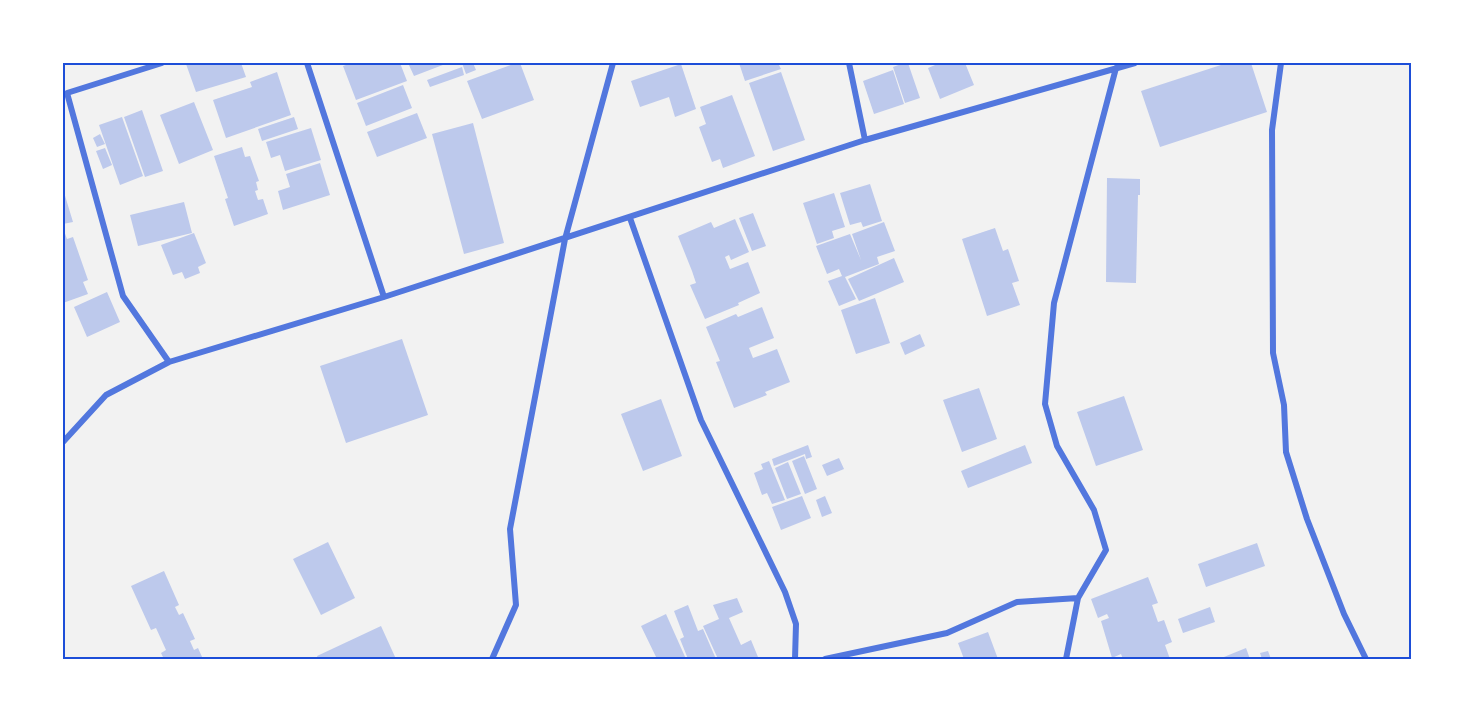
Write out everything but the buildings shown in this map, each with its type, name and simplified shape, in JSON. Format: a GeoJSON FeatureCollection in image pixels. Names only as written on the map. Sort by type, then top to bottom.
{"type":"FeatureCollection","features":[{"type":"Feature","properties":{"kind":"street"},"geometry":{"type":"LineString","coordinates":[[162,63],[67,93],[123,296],[168,362]]}},
{"type":"Feature","properties":{"kind":"street"},"geometry":{"type":"LineString","coordinates":[[307,63],[384,297]]}},
{"type":"Feature","properties":{"kind":"street"},"geometry":{"type":"LineString","coordinates":[[492,659],[516,605],[510,529],[565,239],[613,63]]}},
{"type":"Feature","properties":{"kind":"street"},"geometry":{"type":"LineString","coordinates":[[849,63],[865,140]]}},
{"type":"Feature","properties":{"kind":"street"},"geometry":{"type":"LineString","coordinates":[[63,442],[106,395],[168,362],[384,297],[865,140],[1135,63]]}},
{"type":"Feature","properties":{"kind":"street"},"geometry":{"type":"LineString","coordinates":[[1281,63],[1272,130],[1273,353],[1284,405],[1286,452],[1307,519],[1344,614],[1366,659]]}},
{"type":"Feature","properties":{"kind":"street"},"geometry":{"type":"LineString","coordinates":[[1066,659],[1077,598],[1106,550],[1094,510],[1057,446],[1045,404],[1054,303],[1116,69]]}},
{"type":"Feature","properties":{"kind":"street"},"geometry":{"type":"LineString","coordinates":[[630,218],[701,420],[785,592],[796,624],[795,659]]}},
{"type":"Feature","properties":{"kind":"street"},"geometry":{"type":"LineString","coordinates":[[825,659],[947,633],[1017,602],[1077,598]]}}]}
